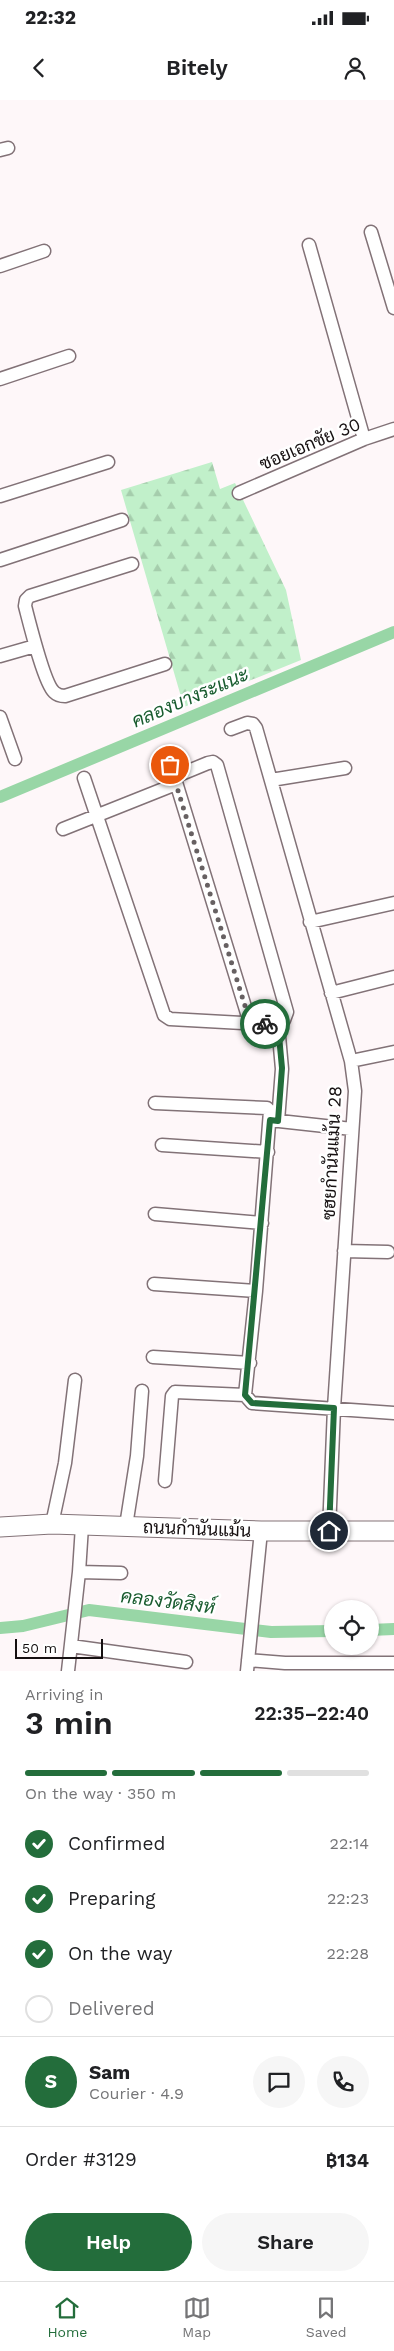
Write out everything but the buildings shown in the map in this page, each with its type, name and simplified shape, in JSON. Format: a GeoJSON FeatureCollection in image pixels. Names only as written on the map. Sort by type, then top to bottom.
{"type":"FeatureCollection","features":[{"type":"Feature","properties":{"kind":"street"},"geometry":{"type":"LineString","coordinates":[[371,232],[394,308]]}},
{"type":"Feature","properties":{"kind":"street"},"geometry":{"type":"LineString","coordinates":[[309,245],[364,439]]}},
{"type":"Feature","properties":{"kind":"street"},"geometry":{"type":"LineString","coordinates":[[0,266],[44,251]]}},
{"type":"Feature","properties":{"kind":"street"},"geometry":{"type":"LineString","coordinates":[[0,379],[69,356]]}},
{"type":"Feature","properties":{"kind":"street","name":"ซอยเอกชัย 30"},"geometry":{"type":"LineString","coordinates":[[239,493],[364,439],[394,429]]}},
{"type":"Feature","properties":{"kind":"street"},"geometry":{"type":"LineString","coordinates":[[0,496],[108,462]]}},
{"type":"Feature","properties":{"kind":"street"},"geometry":{"type":"LineString","coordinates":[[0,560],[122,520]]}},
{"type":"Feature","properties":{"kind":"street"},"geometry":{"type":"LineString","coordinates":[[132,564],[30,596],[26,600],[25,606],[35,646],[51,689],[60,696],[164,664]]}},
{"type":"Feature","properties":{"kind":"street"},"geometry":{"type":"LineString","coordinates":[[0,656],[35,646]]}},
{"type":"Feature","properties":{"kind":"street"},"geometry":{"type":"LineString","coordinates":[[0,718],[15,759]]}},
{"type":"Feature","properties":{"kind":"street","name":"ซฮยกำนันแม้น 28"},"geometry":{"type":"LineString","coordinates":[[231,729],[247,723],[253,724],[256,728],[351,1061],[355,1091],[334,1408],[329,1531]]}},
{"type":"Feature","properties":{"kind":"street"},"geometry":{"type":"LineString","coordinates":[[167,753],[250,1022]]}},
{"type":"Feature","properties":{"kind":"street"},"geometry":{"type":"LineString","coordinates":[[63,829],[98,817],[175,781],[208,763],[213,762],[217,765],[287,1012],[284,1020],[278,1025],[170,1019],[164,1015],[98,817],[84,778]]}},
{"type":"Feature","properties":{"kind":"street"},"geometry":{"type":"LineString","coordinates":[[271,780],[345,768]]}},
{"type":"Feature","properties":{"kind":"street"},"geometry":{"type":"LineString","coordinates":[[310,922],[394,903]]}},
{"type":"Feature","properties":{"kind":"street"},"geometry":{"type":"LineString","coordinates":[[331,993],[394,978]]}},
{"type":"Feature","properties":{"kind":"street"},"geometry":{"type":"LineString","coordinates":[[245,1395],[250,1363],[268,1152],[282,1068],[278,1025]]}},
{"type":"Feature","properties":{"kind":"street"},"geometry":{"type":"LineString","coordinates":[[351,1061],[394,1052]]}},
{"type":"Feature","properties":{"kind":"street"},"geometry":{"type":"LineString","coordinates":[[155,1103],[267,1108],[274,1120]]}},
{"type":"Feature","properties":{"kind":"street"},"geometry":{"type":"LineString","coordinates":[[274,1120],[352,1129]]}},
{"type":"Feature","properties":{"kind":"street"},"geometry":{"type":"LineString","coordinates":[[162,1145],[268,1152]]}},
{"type":"Feature","properties":{"kind":"street"},"geometry":{"type":"LineString","coordinates":[[155,1214],[262,1223]]}},
{"type":"Feature","properties":{"kind":"street"},"geometry":{"type":"LineString","coordinates":[[344,1251],[388,1252]]}},
{"type":"Feature","properties":{"kind":"street"},"geometry":{"type":"LineString","coordinates":[[154,1284],[256,1291]]}},
{"type":"Feature","properties":{"kind":"street"},"geometry":{"type":"LineString","coordinates":[[153,1357],[250,1363]]}},
{"type":"Feature","properties":{"kind":"street"},"geometry":{"type":"LineString","coordinates":[[52,1524],[65,1463],[75,1380]]}},
{"type":"Feature","properties":{"kind":"street"},"geometry":{"type":"LineString","coordinates":[[126,1526],[136,1456],[142,1391]]}},
{"type":"Feature","properties":{"kind":"street"},"geometry":{"type":"LineString","coordinates":[[165,1481],[172,1396],[175,1392],[245,1395],[252,1403],[394,1413]]}},
{"type":"Feature","properties":{"kind":"street","name":"ถนนกำนันแม้น"},"geometry":{"type":"LineString","coordinates":[[0,1527],[52,1524],[261,1531],[394,1531]]}},
{"type":"Feature","properties":{"kind":"street"},"geometry":{"type":"LineString","coordinates":[[68,1671],[82,1526]]}},
{"type":"Feature","properties":{"kind":"street"},"geometry":{"type":"LineString","coordinates":[[261,1531],[248,1665],[285,1662],[394,1664]]}},
{"type":"Feature","properties":{"kind":"street"},"geometry":{"type":"LineString","coordinates":[[79,1572],[120,1573]]}},
{"type":"Feature","properties":{"kind":"street"},"geometry":{"type":"LineString","coordinates":[[71,1646],[186,1662]]}},
{"type":"Feature","properties":{"kind":"green space"},"geometry":{"type":"Polygon","coordinates":[[[212,462],[220,489],[235,483],[286,590],[301,660],[184,707],[121,490],[212,462]]]}},
{"type":"Feature","properties":{"kind":"waterway","name":"คลองบางระแนะ"},"geometry":{"type":"LineString","coordinates":[[0,797],[394,632]]}},
{"type":"Feature","properties":{"kind":"waterway","name":"คลองวัดสิงห์"},"geometry":{"type":"LineString","coordinates":[[0,1628],[23,1626],[89,1610],[271,1632],[324,1631]]}},
{"type":"Feature","properties":{"kind":"waterway","name":"คลองวัดสิงห์"},"geometry":{"type":"LineString","coordinates":[[379,1630],[394,1629]]}},
{"type":"Feature","properties":{"kind":"way so far"},"geometry":{"type":"LineString","coordinates":[[170,765],[250,1022],[265,1024]]}},
{"type":"Feature","properties":{"kind":"route"},"geometry":{"type":"LineString","coordinates":[[265,1024],[278,1025],[282,1068],[278,1121],[270,1120],[250,1363],[245,1395],[252,1403],[334,1408],[329,1531]]}}]}
